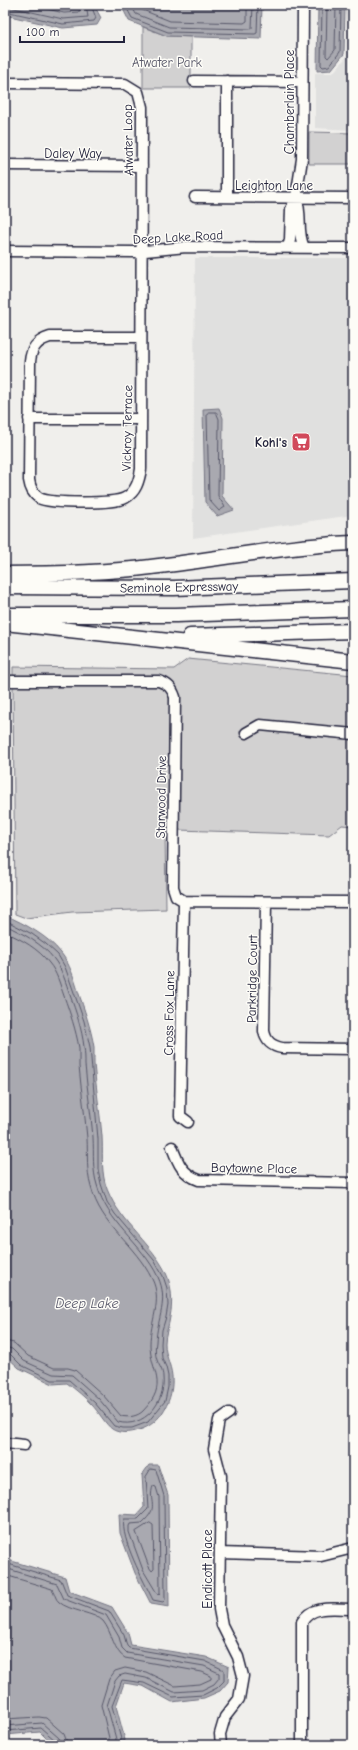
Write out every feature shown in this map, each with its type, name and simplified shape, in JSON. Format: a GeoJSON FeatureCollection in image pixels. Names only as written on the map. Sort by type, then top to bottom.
{"type":"FeatureCollection","features":[{"type":"Feature","properties":{"kind":"highway"},"geometry":{"type":"LineString","coordinates":[[5,574],[100,572],[151,567],[280,549],[353,543]]}},
{"type":"Feature","properties":{"kind":"highway","name":"Seminole Expressway"},"geometry":{"type":"LineString","coordinates":[[5,587],[174,588],[353,581]]}},
{"type":"Feature","properties":{"kind":"highway"},"geometry":{"type":"LineString","coordinates":[[5,615],[176,615],[353,609]]}},
{"type":"Feature","properties":{"kind":"highway"},"geometry":{"type":"LineString","coordinates":[[5,623],[353,661]]}},
{"type":"Feature","properties":{"kind":"highway"},"geometry":{"type":"LineString","coordinates":[[144,638],[353,631]]}},
{"type":"Feature","properties":{"kind":"street","name":"Chamberlain Place"},"geometry":{"type":"LineString","coordinates":[[288,247],[290,240],[291,209],[296,198],[302,160],[303,5]]}},
{"type":"Feature","properties":{"kind":"street"},"geometry":{"type":"LineString","coordinates":[[194,81],[302,82]]}},
{"type":"Feature","properties":{"kind":"street"},"geometry":{"type":"LineString","coordinates":[[227,81],[227,197]]}},
{"type":"Feature","properties":{"kind":"street","name":"Atwater Loop"},"geometry":{"type":"LineString","coordinates":[[5,82],[120,83],[129,86],[138,92],[142,102],[142,252]]}},
{"type":"Feature","properties":{"kind":"street","name":"Daley Way"},"geometry":{"type":"LineString","coordinates":[[5,165],[142,166]]}},
{"type":"Feature","properties":{"kind":"street","name":"Leighton Lane"},"geometry":{"type":"LineString","coordinates":[[195,197],[353,198]]}},
{"type":"Feature","properties":{"kind":"street","name":"Chamberlain Place"},"geometry":{"type":"LineString","coordinates":[[296,198],[300,209],[300,240],[304,247]]}},
{"type":"Feature","properties":{"kind":"street","name":"Deep Lake Road"},"geometry":{"type":"LineString","coordinates":[[5,251],[142,252],[181,247],[353,248]]}},
{"type":"Feature","properties":{"kind":"street","name":"Vickroy Terrace"},"geometry":{"type":"LineString","coordinates":[[141,337],[56,336],[39,341],[32,350],[30,362],[29,418],[30,485],[32,490],[39,498],[52,502],[114,501],[125,498],[133,492],[138,482],[141,469],[140,419],[141,337],[142,252]]}},
{"type":"Feature","properties":{"kind":"street"},"geometry":{"type":"LineString","coordinates":[[29,418],[140,419]]}},
{"type":"Feature","properties":{"kind":"street","name":"Starwood Drive"},"geometry":{"type":"LineString","coordinates":[[5,681],[159,681],[166,684],[172,690],[175,697],[173,887],[176,896],[184,901]]}},
{"type":"Feature","properties":{"kind":"street"},"geometry":{"type":"LineString","coordinates":[[246,733],[260,725],[353,734]]}},
{"type":"Feature","properties":{"kind":"street"},"geometry":{"type":"LineString","coordinates":[[184,901],[353,902]]}},
{"type":"Feature","properties":{"kind":"street","name":"Cross Fox Lane"},"geometry":{"type":"LineString","coordinates":[[184,901],[180,1116],[188,1122]]}},
{"type":"Feature","properties":{"kind":"street","name":"Parkridge Court"},"geometry":{"type":"LineString","coordinates":[[266,902],[264,1031],[268,1041],[272,1045],[282,1048],[353,1049]]}},
{"type":"Feature","properties":{"kind":"street","name":"Baytowne Place"},"geometry":{"type":"LineString","coordinates":[[172,1147],[180,1167],[190,1177],[199,1180],[353,1183]]}},
{"type":"Feature","properties":{"kind":"street","name":"Endicott Place"},"geometry":{"type":"LineString","coordinates":[[220,1745],[220,1734],[225,1717],[239,1699],[243,1676],[238,1657],[222,1624],[219,1609],[221,1476],[214,1449],[219,1420],[229,1413]]}},
{"type":"Feature","properties":{"kind":"street"},"geometry":{"type":"LineString","coordinates":[[5,1443],[24,1445]]}},
{"type":"Feature","properties":{"kind":"street"},"geometry":{"type":"LineString","coordinates":[[220,1554],[321,1556],[353,1548]]}},
{"type":"Feature","properties":{"kind":"street"},"geometry":{"type":"LineString","coordinates":[[302,1745],[302,1622],[305,1616],[312,1611],[353,1609]]}},
{"type":"Feature","properties":{"kind":"shaded area"},"geometry":{"type":"Polygon","coordinates":[[[348,5],[353,5],[353,130],[315,128],[315,73],[333,73],[348,55],[348,5]]]}},
{"type":"Feature","properties":{"kind":"shaded area"},"geometry":{"type":"Polygon","coordinates":[[[195,258],[353,258],[353,515],[193,538],[195,258]]]}},
{"type":"Feature","properties":{"kind":"green space","name":"Atwater Park"},"geometry":{"type":"Polygon","coordinates":[[[143,27],[167,36],[191,37],[191,88],[143,88],[143,27]]]}},
{"type":"Feature","properties":{"kind":"green space"},"geometry":{"type":"Polygon","coordinates":[[[309,132],[353,133],[353,164],[309,164],[309,132]]]}},
{"type":"Feature","properties":{"kind":"green space"},"geometry":{"type":"Polygon","coordinates":[[[188,659],[353,675],[353,730],[258,722],[240,732],[245,738],[261,729],[353,737],[353,826],[342,825],[329,835],[178,830],[169,681],[13,678],[13,667],[174,669],[188,659]]]}},
{"type":"Feature","properties":{"kind":"green space"},"geometry":{"type":"Polygon","coordinates":[[[13,685],[158,685],[164,687],[171,698],[170,830],[165,830],[166,909],[72,912],[26,918],[15,914],[13,685]]]}},
{"type":"Feature","properties":{"kind":"water"},"geometry":{"type":"Polygon","coordinates":[[[5,5],[94,5],[101,18],[97,25],[63,28],[5,15],[5,5]]]}},
{"type":"Feature","properties":{"kind":"water"},"geometry":{"type":"Polygon","coordinates":[[[121,5],[262,5],[261,39],[167,36],[129,21],[121,5]]]}},
{"type":"Feature","properties":{"kind":"water"},"geometry":{"type":"Polygon","coordinates":[[[318,5],[345,5],[344,54],[331,70],[317,71],[318,5]]]}},
{"type":"Feature","properties":{"kind":"water"},"geometry":{"type":"Polygon","coordinates":[[[219,408],[223,418],[222,496],[234,510],[217,516],[205,502],[203,409],[219,408]]]}},
{"type":"Feature","properties":{"kind":"water","name":"Deep Lake"},"geometry":{"type":"Polygon","coordinates":[[[5,915],[28,926],[50,941],[61,953],[69,966],[87,1019],[94,1047],[94,1064],[102,1136],[105,1183],[117,1208],[159,1261],[170,1283],[171,1306],[165,1343],[172,1376],[171,1393],[160,1416],[147,1427],[136,1431],[115,1431],[107,1424],[89,1402],[67,1383],[53,1384],[19,1368],[5,1355],[5,915]]]}},
{"type":"Feature","properties":{"kind":"water"},"geometry":{"type":"Polygon","coordinates":[[[149,1465],[158,1465],[168,1495],[169,1607],[151,1604],[135,1573],[120,1533],[119,1514],[137,1515],[144,1507],[142,1475],[149,1465]]]}},
{"type":"Feature","properties":{"kind":"water"},"geometry":{"type":"Polygon","coordinates":[[[5,1559],[65,1577],[69,1591],[112,1607],[128,1633],[131,1645],[206,1657],[229,1667],[228,1682],[220,1691],[204,1698],[172,1702],[143,1686],[124,1683],[116,1706],[125,1740],[123,1745],[53,1745],[40,1732],[5,1735],[5,1559]]]}},
{"type":"Feature","properties":{"kind":"place","name":"Kohl's"},"geometry":{"type":"Point","coordinates":[301,442]}}]}
